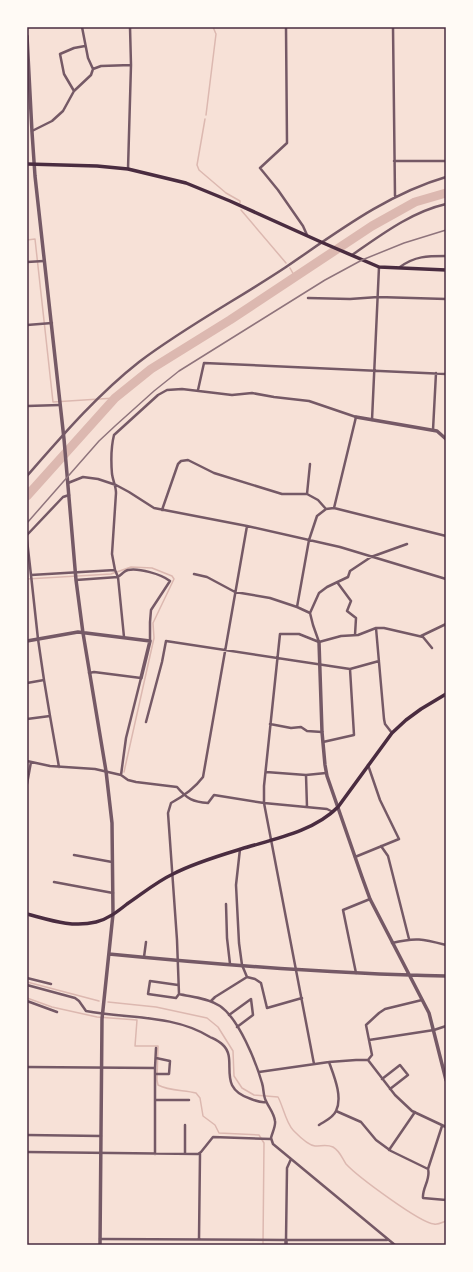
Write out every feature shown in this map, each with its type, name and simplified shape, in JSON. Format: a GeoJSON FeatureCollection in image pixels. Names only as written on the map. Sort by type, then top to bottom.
{"type":"FeatureCollection","features":[{"type":"Feature","properties":{"kind":"main road"},"geometry":{"type":"LineString","coordinates":[[27,164],[97,166],[128,169],[186,183],[379,267],[446,270]]}},
{"type":"Feature","properties":{"kind":"main road"},"geometry":{"type":"LineString","coordinates":[[27,914],[66,924],[76,925],[104,920],[152,886],[172,874],[192,865],[306,829],[333,812],[338,807],[392,733],[411,716],[446,694]]}},
{"type":"Feature","properties":{"kind":"street"},"geometry":{"type":"LineString","coordinates":[[82,27],[88,58],[93,70]]}},
{"type":"Feature","properties":{"kind":"street"},"geometry":{"type":"LineString","coordinates":[[128,169],[131,65],[130,27]]}},
{"type":"Feature","properties":{"kind":"street"},"geometry":{"type":"LineString","coordinates":[[286,27],[286,143],[260,168],[278,190],[303,226],[308,236]]}},
{"type":"Feature","properties":{"kind":"street"},"geometry":{"type":"LineString","coordinates":[[393,27],[395,196]]}},
{"type":"Feature","properties":{"kind":"street"},"geometry":{"type":"LineString","coordinates":[[27,36],[32,132],[44,261],[64,437],[75,572],[89,673],[106,771],[112,823],[113,914],[102,1016],[100,1245]]}},
{"type":"Feature","properties":{"kind":"street"},"geometry":{"type":"LineString","coordinates":[[74,91],[64,74],[60,54],[74,48],[85,46]]}},
{"type":"Feature","properties":{"kind":"street"},"geometry":{"type":"LineString","coordinates":[[32,132],[52,121],[63,111],[74,91],[91,75],[93,70],[101,66],[131,65]]}},
{"type":"Feature","properties":{"kind":"street"},"geometry":{"type":"LineString","coordinates":[[394,161],[446,161]]}},
{"type":"Feature","properties":{"kind":"street"},"geometry":{"type":"LineString","coordinates":[[27,476],[108,389],[138,363],[159,348],[395,196],[446,177]]}},
{"type":"Feature","properties":{"kind":"street"},"geometry":{"type":"LineString","coordinates":[[350,255],[412,217],[446,204]]}},
{"type":"Feature","properties":{"kind":"street"},"geometry":{"type":"LineString","coordinates":[[399,268],[420,257],[446,256]]}},
{"type":"Feature","properties":{"kind":"street"},"geometry":{"type":"LineString","coordinates":[[27,262],[44,261]]}},
{"type":"Feature","properties":{"kind":"street"},"geometry":{"type":"LineString","coordinates":[[372,420],[379,267]]}},
{"type":"Feature","properties":{"kind":"street"},"geometry":{"type":"LineString","coordinates":[[308,298],[350,299],[378,297],[446,299]]}},
{"type":"Feature","properties":{"kind":"street"},"geometry":{"type":"LineString","coordinates":[[27,325],[52,322]]}},
{"type":"Feature","properties":{"kind":"street"},"geometry":{"type":"LineString","coordinates":[[198,390],[204,363],[446,374]]}},
{"type":"Feature","properties":{"kind":"street"},"geometry":{"type":"LineString","coordinates":[[434,430],[436,373]]}},
{"type":"Feature","properties":{"kind":"street"},"geometry":{"type":"LineString","coordinates":[[124,638],[118,577],[112,554],[116,485],[112,476],[112,442],[114,435],[158,395],[163,392],[182,389],[232,395],[252,394],[302,400],[356,417],[434,430],[446,439]]}},
{"type":"Feature","properties":{"kind":"street"},"geometry":{"type":"LineString","coordinates":[[27,406],[60,405]]}},
{"type":"Feature","properties":{"kind":"street"},"geometry":{"type":"LineString","coordinates":[[334,508],[356,417]]}},
{"type":"Feature","properties":{"kind":"street"},"geometry":{"type":"LineString","coordinates":[[162,510],[178,464],[181,461],[188,460],[214,472],[282,494],[307,494],[318,500],[326,509]]}},
{"type":"Feature","properties":{"kind":"street"},"geometry":{"type":"LineString","coordinates":[[307,494],[310,464]]}},
{"type":"Feature","properties":{"kind":"street"},"geometry":{"type":"LineString","coordinates":[[68,483],[82,477],[98,479],[116,485],[154,508],[309,540],[446,579]]}},
{"type":"Feature","properties":{"kind":"street"},"geometry":{"type":"LineString","coordinates":[[27,535],[62,497],[69,495]]}},
{"type":"Feature","properties":{"kind":"street"},"geometry":{"type":"LineString","coordinates":[[297,607],[309,540],[317,516],[326,509],[334,508],[446,536]]}},
{"type":"Feature","properties":{"kind":"street"},"geometry":{"type":"LineString","coordinates":[[179,994],[168,813],[171,804],[184,796],[197,785],[203,777],[247,526]]}},
{"type":"Feature","properties":{"kind":"street"},"geometry":{"type":"LineString","coordinates":[[27,540],[38,639],[59,767]]}},
{"type":"Feature","properties":{"kind":"street"},"geometry":{"type":"LineString","coordinates":[[407,544],[371,557],[350,570],[348,577],[327,587],[319,593],[310,613],[319,642],[322,732],[326,773],[354,857],[370,899],[429,1013],[446,1080]]}},
{"type":"Feature","properties":{"kind":"street"},"geometry":{"type":"LineString","coordinates":[[31,575],[115,570]]}},
{"type":"Feature","properties":{"kind":"street"},"geometry":{"type":"LineString","coordinates":[[76,580],[118,577],[127,570],[136,570],[164,576],[170,581],[152,610],[150,640],[126,738],[121,774]]}},
{"type":"Feature","properties":{"kind":"street"},"geometry":{"type":"LineString","coordinates":[[194,574],[207,577],[235,592],[270,598],[310,613]]}},
{"type":"Feature","properties":{"kind":"street"},"geometry":{"type":"LineString","coordinates":[[337,582],[351,601],[347,611],[356,618],[355,635]]}},
{"type":"Feature","properties":{"kind":"street"},"geometry":{"type":"LineString","coordinates":[[421,636],[446,624]]}},
{"type":"Feature","properties":{"kind":"street"},"geometry":{"type":"LineString","coordinates":[[376,628],[384,719],[385,724],[392,733]]}},
{"type":"Feature","properties":{"kind":"street"},"geometry":{"type":"LineString","coordinates":[[314,1064],[264,803],[270,724],[280,634],[299,634],[319,642],[341,636],[355,635],[376,628],[384,628],[423,636],[432,648]]}},
{"type":"Feature","properties":{"kind":"street"},"geometry":{"type":"LineString","coordinates":[[27,641],[78,632],[150,640]]}},
{"type":"Feature","properties":{"kind":"street"},"geometry":{"type":"LineString","coordinates":[[146,722],[166,641],[350,669],[379,661]]}},
{"type":"Feature","properties":{"kind":"street"},"geometry":{"type":"LineString","coordinates":[[323,742],[354,735],[350,669]]}},
{"type":"Feature","properties":{"kind":"street"},"geometry":{"type":"LineString","coordinates":[[89,673],[94,672],[141,678]]}},
{"type":"Feature","properties":{"kind":"street"},"geometry":{"type":"LineString","coordinates":[[27,683],[44,680]]}},
{"type":"Feature","properties":{"kind":"street"},"geometry":{"type":"LineString","coordinates":[[27,719],[50,716]]}},
{"type":"Feature","properties":{"kind":"street"},"geometry":{"type":"LineString","coordinates":[[270,724],[291,728],[300,727],[307,732],[322,732]]}},
{"type":"Feature","properties":{"kind":"street"},"geometry":{"type":"LineString","coordinates":[[27,761],[31,764],[95,769],[121,774],[128,780],[136,782],[177,787],[184,796],[196,802],[208,803],[214,795],[264,803],[327,809],[333,812]]}},
{"type":"Feature","properties":{"kind":"street"},"geometry":{"type":"LineString","coordinates":[[27,784],[31,764]]}},
{"type":"Feature","properties":{"kind":"street"},"geometry":{"type":"LineString","coordinates":[[354,857],[399,839],[380,800],[368,765]]}},
{"type":"Feature","properties":{"kind":"street"},"geometry":{"type":"LineString","coordinates":[[266,772],[306,775],[326,773]]}},
{"type":"Feature","properties":{"kind":"street"},"geometry":{"type":"LineString","coordinates":[[306,775],[307,807]]}},
{"type":"Feature","properties":{"kind":"street"},"geometry":{"type":"LineString","coordinates":[[381,846],[388,856],[409,939]]}},
{"type":"Feature","properties":{"kind":"street"},"geometry":{"type":"LineString","coordinates":[[240,849],[236,885],[239,943],[242,965],[247,977]]}},
{"type":"Feature","properties":{"kind":"street"},"geometry":{"type":"LineString","coordinates":[[74,855],[113,862]]}},
{"type":"Feature","properties":{"kind":"street"},"geometry":{"type":"LineString","coordinates":[[54,882],[113,893]]}},
{"type":"Feature","properties":{"kind":"street"},"geometry":{"type":"LineString","coordinates":[[356,973],[343,910],[370,899]]}},
{"type":"Feature","properties":{"kind":"street"},"geometry":{"type":"LineString","coordinates":[[226,904],[227,938],[230,964]]}},
{"type":"Feature","properties":{"kind":"street"},"geometry":{"type":"LineString","coordinates":[[392,943],[409,939],[423,939],[446,945]]}},
{"type":"Feature","properties":{"kind":"street"},"geometry":{"type":"LineString","coordinates":[[144,957],[146,942]]}},
{"type":"Feature","properties":{"kind":"street"},"geometry":{"type":"LineString","coordinates":[[109,954],[177,961],[297,970],[446,976]]}},
{"type":"Feature","properties":{"kind":"street"},"geometry":{"type":"LineString","coordinates":[[211,1001],[214,997],[247,977],[261,982],[267,1008],[302,998]]}},
{"type":"Feature","properties":{"kind":"street"},"geometry":{"type":"LineString","coordinates":[[27,978],[51,984]]}},
{"type":"Feature","properties":{"kind":"street"},"geometry":{"type":"LineString","coordinates":[[178,985],[150,981],[148,994],[176,998],[179,994]]}},
{"type":"Feature","properties":{"kind":"street"},"geometry":{"type":"LineString","coordinates":[[27,985],[75,998],[86,1011],[102,1016],[166,1021],[186,1025],[201,1031],[226,1048],[230,1058],[229,1077],[236,1091],[247,1098],[263,1103],[266,1102]]}},
{"type":"Feature","properties":{"kind":"street"},"geometry":{"type":"LineString","coordinates":[[179,994],[211,1001],[221,1006],[237,1027],[250,1049],[263,1085],[266,1102],[275,1120],[271,1139],[273,1144],[395,1245]]}},
{"type":"Feature","properties":{"kind":"street"},"geometry":{"type":"LineString","coordinates":[[229,1015],[250,999],[253,1015],[237,1027]]}},
{"type":"Feature","properties":{"kind":"street"},"geometry":{"type":"LineString","coordinates":[[368,1060],[372,1055],[366,1025],[385,1009],[422,1000]]}},
{"type":"Feature","properties":{"kind":"street"},"geometry":{"type":"LineString","coordinates":[[27,1001],[57,1012]]}},
{"type":"Feature","properties":{"kind":"street"},"geometry":{"type":"LineString","coordinates":[[369,1040],[434,1030],[446,1026]]}},
{"type":"Feature","properties":{"kind":"street"},"geometry":{"type":"LineString","coordinates":[[155,1154],[156,1048]]}},
{"type":"Feature","properties":{"kind":"street"},"geometry":{"type":"LineString","coordinates":[[155,1074],[169,1074],[170,1061],[156,1058]]}},
{"type":"Feature","properties":{"kind":"street"},"geometry":{"type":"LineString","coordinates":[[258,1072],[330,1062],[368,1060]]}},
{"type":"Feature","properties":{"kind":"street"},"geometry":{"type":"LineString","coordinates":[[368,1060],[395,1095],[415,1112],[446,1127]]}},
{"type":"Feature","properties":{"kind":"street"},"geometry":{"type":"LineString","coordinates":[[319,1125],[330,1118],[336,1111],[338,1099],[330,1062]]}},
{"type":"Feature","properties":{"kind":"street"},"geometry":{"type":"LineString","coordinates":[[382,1080],[400,1065],[408,1074],[390,1089]]}},
{"type":"Feature","properties":{"kind":"street"},"geometry":{"type":"LineString","coordinates":[[27,1067],[155,1068]]}},
{"type":"Feature","properties":{"kind":"street"},"geometry":{"type":"LineString","coordinates":[[155,1100],[189,1100]]}},
{"type":"Feature","properties":{"kind":"street"},"geometry":{"type":"LineString","coordinates":[[336,1111],[361,1122],[376,1140],[389,1150],[428,1169]]}},
{"type":"Feature","properties":{"kind":"street"},"geometry":{"type":"LineString","coordinates":[[389,1150],[415,1112]]}},
{"type":"Feature","properties":{"kind":"street"},"geometry":{"type":"LineString","coordinates":[[185,1125],[185,1154]]}},
{"type":"Feature","properties":{"kind":"street"},"geometry":{"type":"LineString","coordinates":[[442,1126],[428,1169],[430,1174],[423,1198],[446,1200]]}},
{"type":"Feature","properties":{"kind":"street"},"geometry":{"type":"LineString","coordinates":[[27,1135],[101,1136]]}},
{"type":"Feature","properties":{"kind":"street"},"geometry":{"type":"LineString","coordinates":[[199,1239],[200,1154],[213,1137],[271,1139]]}},
{"type":"Feature","properties":{"kind":"street"},"geometry":{"type":"LineString","coordinates":[[27,1152],[200,1154]]}},
{"type":"Feature","properties":{"kind":"street"},"geometry":{"type":"LineString","coordinates":[[286,1245],[287,1168],[291,1159]]}},
{"type":"Feature","properties":{"kind":"street"},"geometry":{"type":"LineString","coordinates":[[100,1239],[388,1240]]}},
{"type":"Feature","properties":{"kind":"waterway"},"geometry":{"type":"LineString","coordinates":[[206,115],[216,34],[213,27]]}},
{"type":"Feature","properties":{"kind":"waterway"},"geometry":{"type":"LineString","coordinates":[[205,119],[197,165],[199,170],[226,193],[240,201],[240,203]]}},
{"type":"Feature","properties":{"kind":"waterway"},"geometry":{"type":"LineString","coordinates":[[27,496],[115,398],[151,369],[230,320],[372,226],[415,202],[446,193]]}},
{"type":"Feature","properties":{"kind":"waterway"},"geometry":{"type":"LineString","coordinates":[[241,210],[286,263]]}},
{"type":"Feature","properties":{"kind":"waterway"},"geometry":{"type":"LineString","coordinates":[[27,240],[35,239],[53,402],[115,398]]}},
{"type":"Feature","properties":{"kind":"waterway"},"geometry":{"type":"LineString","coordinates":[[290,268],[295,277]]}},
{"type":"Feature","properties":{"kind":"waterway"},"geometry":{"type":"LineString","coordinates":[[27,488],[34,489]]}},
{"type":"Feature","properties":{"kind":"waterway"},"geometry":{"type":"LineString","coordinates":[[27,579],[111,574],[131,567],[152,568],[172,576],[174,579],[153,623],[154,638],[124,772]]}},
{"type":"Feature","properties":{"kind":"waterway"},"geometry":{"type":"LineString","coordinates":[[27,982],[99,1001]]}},
{"type":"Feature","properties":{"kind":"waterway"},"geometry":{"type":"LineString","coordinates":[[27,998],[52,1007],[97,1017],[137,1020],[135,1046],[158,1046],[158,1085],[196,1093],[200,1098],[203,1116],[215,1125],[219,1133],[259,1135],[264,1143],[263,1244],[279,1245]]}},
{"type":"Feature","properties":{"kind":"waterway"},"geometry":{"type":"LineString","coordinates":[[108,1002],[156,1007],[207,1018],[218,1027],[233,1051],[234,1076],[242,1088],[254,1095],[278,1097],[288,1123],[300,1137],[306,1142],[315,1146],[324,1145],[333,1147],[352,1170],[403,1208],[427,1222],[439,1224],[446,1221]]}},
{"type":"Feature","properties":{"kind":"railway"},"geometry":{"type":"LineString","coordinates":[[27,523],[99,441],[154,391],[179,371],[325,280],[362,260],[404,243],[446,230]]}}]}
